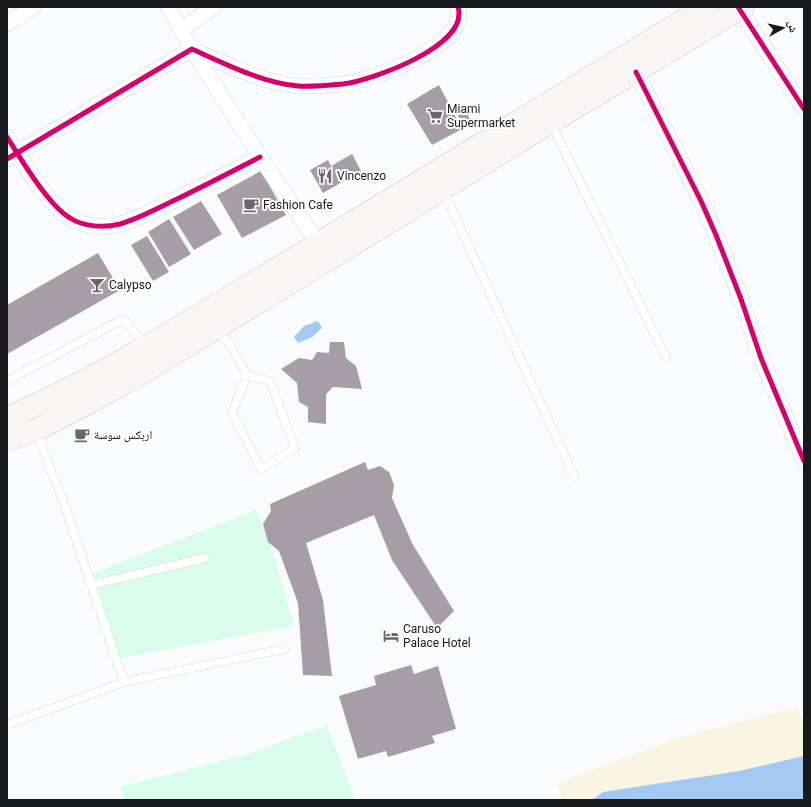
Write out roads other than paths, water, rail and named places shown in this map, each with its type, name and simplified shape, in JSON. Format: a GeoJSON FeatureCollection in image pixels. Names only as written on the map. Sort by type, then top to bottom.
{"type":"FeatureCollection","features":[{"type":"Feature","properties":{"kind":"main road"},"geometry":{"type":"LineString","coordinates":[[7,417],[81,384],[147,346],[318,244],[706,7]]}},
{"type":"Feature","properties":{"kind":"main road"},"geometry":{"type":"LineString","coordinates":[[7,440],[36,430],[127,381],[740,8]]}},
{"type":"Feature","properties":{"kind":"street"},"geometry":{"type":"LineString","coordinates":[[7,24],[33,7]]}},
{"type":"Feature","properties":{"kind":"street"},"geometry":{"type":"LineString","coordinates":[[168,7],[192,49],[260,157],[318,244]]}},
{"type":"Feature","properties":{"kind":"street"},"geometry":{"type":"LineString","coordinates":[[181,30],[213,7]]}},
{"type":"Feature","properties":{"kind":"street"},"geometry":{"type":"LineString","coordinates":[[192,49],[263,78],[298,86],[343,84],[382,73],[406,64],[432,50],[453,30],[459,16],[458,7]]}},
{"type":"Feature","properties":{"kind":"street"},"geometry":{"type":"LineString","coordinates":[[740,8],[804,109]]}},
{"type":"Feature","properties":{"kind":"street"},"geometry":{"type":"LineString","coordinates":[[12,156],[192,49]]}},
{"type":"Feature","properties":{"kind":"street"},"geometry":{"type":"LineString","coordinates":[[636,72],[701,201],[716,235],[741,299],[761,358],[804,461]]}},
{"type":"Feature","properties":{"kind":"street"},"geometry":{"type":"LineString","coordinates":[[7,137],[12,156],[59,210],[70,218],[83,224],[95,226],[120,224],[154,210],[260,157]]}},
{"type":"Feature","properties":{"kind":"lane"},"geometry":{"type":"LineString","coordinates":[[551,122],[666,357]]}},
{"type":"Feature","properties":{"kind":"lane"},"geometry":{"type":"LineString","coordinates":[[442,190],[574,476]]}},
{"type":"Feature","properties":{"kind":"lane"},"geometry":{"type":"LineString","coordinates":[[7,381],[123,319],[147,346]]}},
{"type":"Feature","properties":{"kind":"lane"},"geometry":{"type":"LineString","coordinates":[[214,329],[229,343],[247,375],[270,381],[295,448],[261,469],[232,413],[247,375]]}},
{"type":"Feature","properties":{"kind":"lane"},"geometry":{"type":"LineString","coordinates":[[36,430],[66,509],[124,682]]}},
{"type":"Feature","properties":{"kind":"lane"},"geometry":{"type":"LineString","coordinates":[[91,585],[205,558]]}},
{"type":"Feature","properties":{"kind":"lane"},"geometry":{"type":"LineString","coordinates":[[7,725],[124,682],[284,649]]}},
{"type":"Feature","properties":{"kind":"water"},"geometry":{"type":"Polygon","coordinates":[[[318,321],[322,328],[312,337],[298,343],[294,337],[304,326],[318,321]]]}},
{"type":"Feature","properties":{"kind":"water"},"geometry":{"type":"Polygon","coordinates":[[[804,756],[804,800],[592,800],[603,792],[739,771],[804,756]]]}},
{"type":"Feature","properties":{"kind":"place","name":"Miami Supermarket"},"geometry":{"type":"Point","coordinates":[435,116]}},
{"type":"Feature","properties":{"kind":"place","name":"Vincenzo"},"geometry":{"type":"Point","coordinates":[325,176]}},
{"type":"Feature","properties":{"kind":"place","name":"Fashion Cafe"},"geometry":{"type":"Point","coordinates":[251,205]}},
{"type":"Feature","properties":{"kind":"place","name":"Calypso"},"geometry":{"type":"Point","coordinates":[97,285]}},
{"type":"Feature","properties":{"kind":"place","name":"اربكس سوسة"},"geometry":{"type":"Point","coordinates":[82,435]}},
{"type":"Feature","properties":{"kind":"place","name":"Caruso Palace Hotel"},"geometry":{"type":"Point","coordinates":[391,636]}}]}
